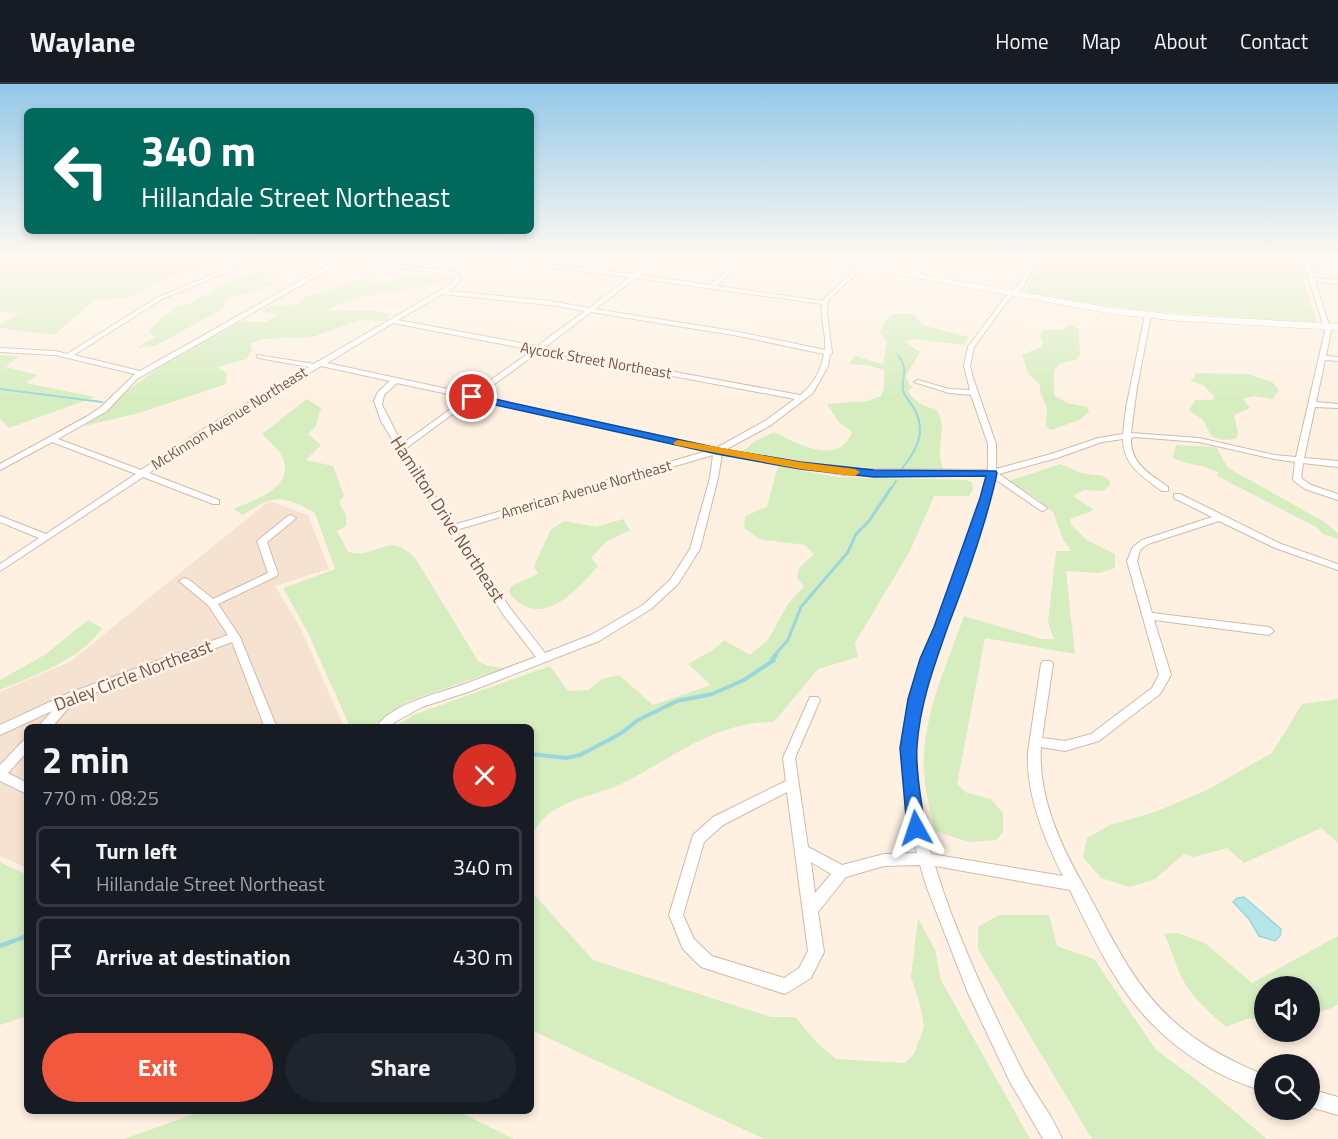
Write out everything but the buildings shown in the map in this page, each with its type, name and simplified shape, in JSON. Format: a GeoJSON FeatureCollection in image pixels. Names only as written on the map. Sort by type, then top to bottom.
{"type":"FeatureCollection","features":[{"type":"Feature","properties":{"kind":"main road"},"geometry":{"type":"LineString","coordinates":[[1092,306],[1148,315],[1338,327]]}},
{"type":"Feature","properties":{"kind":"street"},"geometry":{"type":"LineString","coordinates":[[68,356],[147,306]]}},
{"type":"Feature","properties":{"kind":"street"},"geometry":{"type":"LineString","coordinates":[[0,467],[104,409],[127,383],[257,306]]}},
{"type":"Feature","properties":{"kind":"street","name":"McKinnon Avenue Northeast"},"geometry":{"type":"LineString","coordinates":[[0,567],[141,473],[315,365],[416,306]]}},
{"type":"Feature","properties":{"kind":"street"},"geometry":{"type":"LineString","coordinates":[[572,306],[738,333],[829,353]]}},
{"type":"Feature","properties":{"kind":"street"},"geometry":{"type":"LineString","coordinates":[[401,448],[594,306]]}},
{"type":"Feature","properties":{"kind":"street","name":"American Avenue Northeast"},"geometry":{"type":"LineString","coordinates":[[452,528],[717,451],[768,423],[802,398],[818,379],[829,353],[824,306]]}},
{"type":"Feature","properties":{"kind":"street"},"geometry":{"type":"LineString","coordinates":[[1001,306],[971,347],[967,366],[992,444],[992,473],[986,498],[941,627],[927,659],[915,699],[908,748],[916,828],[934,888],[974,987],[1016,1076],[1053,1139]]}},
{"type":"Feature","properties":{"kind":"street"},"geometry":{"type":"LineString","coordinates":[[1321,306],[1327,326],[1297,475],[1301,484],[1338,497]]}},
{"type":"Feature","properties":{"kind":"street"},"geometry":{"type":"LineString","coordinates":[[1148,315],[1126,435],[1128,453],[1132,460],[1165,489]]}},
{"type":"Feature","properties":{"kind":"street","name":"Aycock Street Northeast"},"geometry":{"type":"LineString","coordinates":[[391,321],[802,398]]}},
{"type":"Feature","properties":{"kind":"street"},"geometry":{"type":"LineString","coordinates":[[0,350],[46,352],[141,374]]}},
{"type":"Feature","properties":{"kind":"street"},"geometry":{"type":"LineString","coordinates":[[259,356],[396,380],[717,451],[844,472],[992,473],[1101,440],[1126,435],[1199,440],[1299,461],[1338,464]]}},
{"type":"Feature","properties":{"kind":"street"},"geometry":{"type":"LineString","coordinates":[[1322,358],[1338,359]]}},
{"type":"Feature","properties":{"kind":"street","name":"Hamilton Drive Northeast"},"geometry":{"type":"LineString","coordinates":[[396,380],[380,395],[378,405],[385,422],[452,528],[513,619],[542,657]]}},
{"type":"Feature","properties":{"kind":"street"},"geometry":{"type":"LineString","coordinates":[[918,382],[948,391],[974,393]]}},
{"type":"Feature","properties":{"kind":"street"},"geometry":{"type":"LineString","coordinates":[[1311,404],[1338,406]]}},
{"type":"Feature","properties":{"kind":"street"},"geometry":{"type":"LineString","coordinates":[[52,439],[216,502]]}},
{"type":"Feature","properties":{"kind":"street"},"geometry":{"type":"LineString","coordinates":[[385,724],[418,704],[595,638],[647,607],[674,582],[687,563],[699,538],[714,478],[717,451]]}},
{"type":"Feature","properties":{"kind":"street"},"geometry":{"type":"LineString","coordinates":[[992,473],[1043,508]]}},
{"type":"Feature","properties":{"kind":"street"},"geometry":{"type":"LineString","coordinates":[[1177,496],[1278,546],[1338,567]]}},
{"type":"Feature","properties":{"kind":"street"},"geometry":{"type":"LineString","coordinates":[[1036,742],[1065,746],[1095,738],[1156,691],[1165,675],[1132,561],[1136,549],[1145,542],[1221,517]]}},
{"type":"Feature","properties":{"kind":"street"},"geometry":{"type":"LineString","coordinates":[[212,603],[273,574],[262,541],[291,518]]}},
{"type":"Feature","properties":{"kind":"street"},"geometry":{"type":"LineString","coordinates":[[0,519],[46,537]]}},
{"type":"Feature","properties":{"kind":"street"},"geometry":{"type":"LineString","coordinates":[[184,581],[212,603],[235,637],[269,724]]}},
{"type":"Feature","properties":{"kind":"street"},"geometry":{"type":"LineString","coordinates":[[1149,616],[1269,631]]}},
{"type":"Feature","properties":{"kind":"street","name":"Daley Circle Northeast"},"geometry":{"type":"LineString","coordinates":[[0,730],[73,696],[235,637]]}},
{"type":"Feature","properties":{"kind":"street"},"geometry":{"type":"LineString","coordinates":[[1047,664],[1036,742],[1034,765],[1036,785],[1048,828],[1076,885],[1120,970],[1134,992],[1163,1024],[1202,1055],[1254,1078]]}},
{"type":"Feature","properties":{"kind":"street"},"geometry":{"type":"LineString","coordinates":[[47,724],[73,696]]}},
{"type":"Feature","properties":{"kind":"street"},"geometry":{"type":"LineString","coordinates":[[792,783],[718,821],[698,840],[676,915],[688,944],[707,962],[784,986],[806,973],[816,952],[789,758],[814,700]]}},
{"type":"Feature","properties":{"kind":"street"},"geometry":{"type":"LineString","coordinates":[[24,747],[0,774],[24,787]]}},
{"type":"Feature","properties":{"kind":"street"},"geometry":{"type":"LineString","coordinates":[[802,850],[841,872]]}},
{"type":"Feature","properties":{"kind":"street"},"geometry":{"type":"LineString","coordinates":[[810,911],[841,872],[884,860],[927,859],[1076,885]]}},
{"type":"Feature","properties":{"kind":"street"},"geometry":{"type":"LineString","coordinates":[[1320,1101],[1338,1107]]}},
{"type":"Feature","properties":{"kind":"shaded area"},"geometry":{"type":"Polygon","coordinates":[[[269,501],[308,515],[329,569],[275,586],[301,629],[343,724],[24,724],[24,867],[0,856],[0,692],[71,661],[269,501]]]}},
{"type":"Feature","properties":{"kind":"green space"},"geometry":{"type":"Polygon","coordinates":[[[0,306],[87,306],[54,335],[0,328],[0,325],[19,313],[0,312],[0,306]]]}},
{"type":"Feature","properties":{"kind":"green space"},"geometry":{"type":"Polygon","coordinates":[[[179,306],[224,306],[155,346],[137,348],[155,337],[149,331],[159,320],[179,306]]]}},
{"type":"Feature","properties":{"kind":"green space"},"geometry":{"type":"Polygon","coordinates":[[[270,306],[335,306],[326,311],[377,311],[392,314],[384,321],[361,320],[312,337],[264,339],[250,344],[252,350],[247,359],[217,367],[227,373],[226,384],[139,413],[84,426],[162,365],[242,321],[267,322],[278,314],[260,312],[270,306]]]}},
{"type":"Feature","properties":{"kind":"green space"},"geometry":{"type":"Polygon","coordinates":[[[1113,306],[1312,306],[1317,323],[1113,306]]]}},
{"type":"Feature","properties":{"kind":"green space"},"geometry":{"type":"Polygon","coordinates":[[[891,314],[913,314],[923,325],[969,337],[964,345],[914,339],[905,342],[920,352],[906,376],[913,387],[908,391],[920,403],[936,409],[941,421],[940,454],[943,469],[840,467],[742,452],[757,440],[774,432],[817,450],[828,451],[846,443],[852,432],[839,422],[827,404],[868,401],[881,396],[884,389],[884,370],[866,365],[849,364],[855,356],[883,364],[887,341],[880,333],[883,324],[891,314]]]}},
{"type":"Feature","properties":{"kind":"green space"},"geometry":{"type":"Polygon","coordinates":[[[1069,324],[1079,329],[1080,355],[1076,360],[1061,363],[1054,370],[1054,395],[1067,403],[1087,407],[1089,412],[1079,420],[1051,430],[1046,426],[1047,408],[1040,392],[1040,385],[1028,373],[1022,355],[1041,347],[1043,342],[1040,336],[1043,330],[1062,330],[1069,324]]]}},
{"type":"Feature","properties":{"kind":"green space"},"geometry":{"type":"Polygon","coordinates":[[[0,355],[19,356],[6,367],[38,375],[26,383],[95,397],[9,428],[0,419],[0,355]]]}},
{"type":"Feature","properties":{"kind":"green space"},"geometry":{"type":"Polygon","coordinates":[[[1194,373],[1248,374],[1272,382],[1279,390],[1273,399],[1253,396],[1243,399],[1250,408],[1234,415],[1238,433],[1236,439],[1223,440],[1212,437],[1203,420],[1189,410],[1195,400],[1212,400],[1215,397],[1203,385],[1190,381],[1195,377],[1194,373]]]}},
{"type":"Feature","properties":{"kind":"green space"},"geometry":{"type":"Polygon","coordinates":[[[307,399],[321,408],[316,426],[308,434],[321,445],[306,460],[333,466],[344,496],[339,502],[346,515],[346,526],[337,531],[348,552],[368,552],[390,546],[398,546],[406,550],[416,559],[478,661],[488,666],[504,668],[407,702],[375,724],[349,724],[308,633],[283,588],[335,569],[315,513],[295,503],[279,499],[263,503],[243,515],[233,509],[271,491],[284,475],[285,466],[281,455],[262,434],[307,399]]]}},
{"type":"Feature","properties":{"kind":"green space"},"geometry":{"type":"Polygon","coordinates":[[[1176,445],[1216,447],[1228,468],[1323,521],[1338,533],[1338,539],[1323,534],[1316,527],[1217,476],[1218,472],[1173,458],[1176,445]]]}},
{"type":"Feature","properties":{"kind":"green space"},"geometry":{"type":"Polygon","coordinates":[[[1061,464],[1081,473],[1104,476],[1110,481],[1110,485],[1104,491],[1084,490],[1073,496],[1094,510],[1070,519],[1072,526],[1087,540],[1115,554],[1115,568],[1100,573],[1066,571],[1075,654],[985,638],[957,784],[967,793],[991,799],[1003,813],[1003,832],[996,840],[969,842],[935,831],[924,773],[929,719],[964,616],[1042,639],[1054,639],[1048,622],[1056,551],[1071,551],[1063,539],[1053,512],[1009,481],[1061,464]]]}},
{"type":"Feature","properties":{"kind":"green space"},"geometry":{"type":"Polygon","coordinates":[[[778,466],[837,477],[966,480],[972,482],[973,490],[969,496],[934,496],[910,551],[855,643],[858,657],[818,669],[774,722],[732,728],[694,743],[621,784],[561,806],[550,813],[534,831],[534,724],[400,724],[413,715],[550,666],[568,691],[588,690],[602,679],[619,675],[653,705],[711,685],[688,664],[713,650],[724,640],[750,655],[768,640],[788,604],[804,586],[797,578],[799,568],[814,554],[805,545],[759,539],[744,528],[745,516],[767,507],[778,466]]]}},
{"type":"Feature","properties":{"kind":"green space"},"geometry":{"type":"Polygon","coordinates":[[[623,519],[630,530],[606,542],[591,558],[598,566],[579,587],[557,604],[545,608],[532,608],[521,603],[509,592],[511,586],[538,574],[534,566],[551,529],[565,521],[596,527],[623,519]]]}},
{"type":"Feature","properties":{"kind":"green space"},"geometry":{"type":"Polygon","coordinates":[[[88,620],[102,628],[82,649],[70,658],[42,672],[0,690],[0,680],[46,654],[88,620]]]}},
{"type":"Feature","properties":{"kind":"green space"},"geometry":{"type":"Polygon","coordinates":[[[1338,699],[1338,843],[1321,828],[1244,863],[1227,848],[1194,857],[1184,854],[1155,879],[1130,887],[1101,878],[1083,857],[1087,838],[1110,825],[1155,812],[1207,790],[1272,753],[1302,704],[1338,699]]]}},
{"type":"Feature","properties":{"kind":"green space"},"geometry":{"type":"Polygon","coordinates":[[[0,862],[24,874],[24,1017],[0,1025],[0,862]]]}},
{"type":"Feature","properties":{"kind":"green space"},"geometry":{"type":"Polygon","coordinates":[[[534,894],[593,960],[771,1017],[795,1017],[818,1044],[836,1059],[905,1063],[914,1054],[924,1027],[920,1004],[911,977],[918,918],[935,950],[941,980],[1030,1139],[764,1139],[534,1031],[534,894]]]}},
{"type":"Feature","properties":{"kind":"green space"},"geometry":{"type":"Polygon","coordinates":[[[999,915],[1049,915],[1057,946],[1094,959],[1156,1050],[1197,1080],[1267,1139],[1092,1139],[978,949],[978,927],[999,915]]]}},
{"type":"Feature","properties":{"kind":"green space"},"geometry":{"type":"Polygon","coordinates":[[[1178,933],[1205,943],[1252,983],[1254,982],[1254,1019],[1226,1027],[1207,1010],[1182,978],[1164,934],[1178,933]]]}},
{"type":"Feature","properties":{"kind":"green space"},"geometry":{"type":"Polygon","coordinates":[[[1338,936],[1338,1004],[1320,1012],[1320,976],[1265,976],[1338,936]]]}},
{"type":"Feature","properties":{"kind":"green space"},"geometry":{"type":"Polygon","coordinates":[[[194,1114],[463,1114],[514,1139],[124,1139],[194,1114]]]}},
{"type":"Feature","properties":{"kind":"water"},"geometry":{"type":"Polygon","coordinates":[[[1244,897],[1281,929],[1280,936],[1275,941],[1259,936],[1249,919],[1233,902],[1237,898],[1244,897]]]}},
{"type":"Feature","properties":{"kind":"waterway"},"geometry":{"type":"LineString","coordinates":[[898,355],[901,360]]}},
{"type":"Feature","properties":{"kind":"waterway"},"geometry":{"type":"LineString","coordinates":[[900,358],[904,367],[904,392],[915,410],[920,426],[915,449],[901,470]]}},
{"type":"Feature","properties":{"kind":"waterway"},"geometry":{"type":"LineString","coordinates":[[0,389],[102,402]]}},
{"type":"Feature","properties":{"kind":"waterway"},"geometry":{"type":"LineString","coordinates":[[890,490],[896,481]]}},
{"type":"Feature","properties":{"kind":"waterway"},"geometry":{"type":"LineString","coordinates":[[774,656],[788,640],[801,607],[848,552],[856,534],[869,521],[891,488]]}},
{"type":"Feature","properties":{"kind":"waterway"},"geometry":{"type":"LineString","coordinates":[[534,754],[566,758],[580,755],[620,734],[638,720],[677,701],[712,694],[744,680],[774,660],[772,659],[776,655]]}},
{"type":"Feature","properties":{"kind":"waterway"},"geometry":{"type":"LineString","coordinates":[[0,946],[24,937]]}},
{"type":"Feature","properties":{"kind":"slow traffic"},"geometry":{"type":"LineString","coordinates":[[678,443],[800,466],[855,472]]}},
{"type":"Feature","properties":{"kind":"route"},"geometry":{"type":"LineString","coordinates":[[472,397],[717,451],[800,466],[844,472],[992,473],[986,498],[941,627],[927,659],[915,699],[908,748],[916,828]]}}]}
